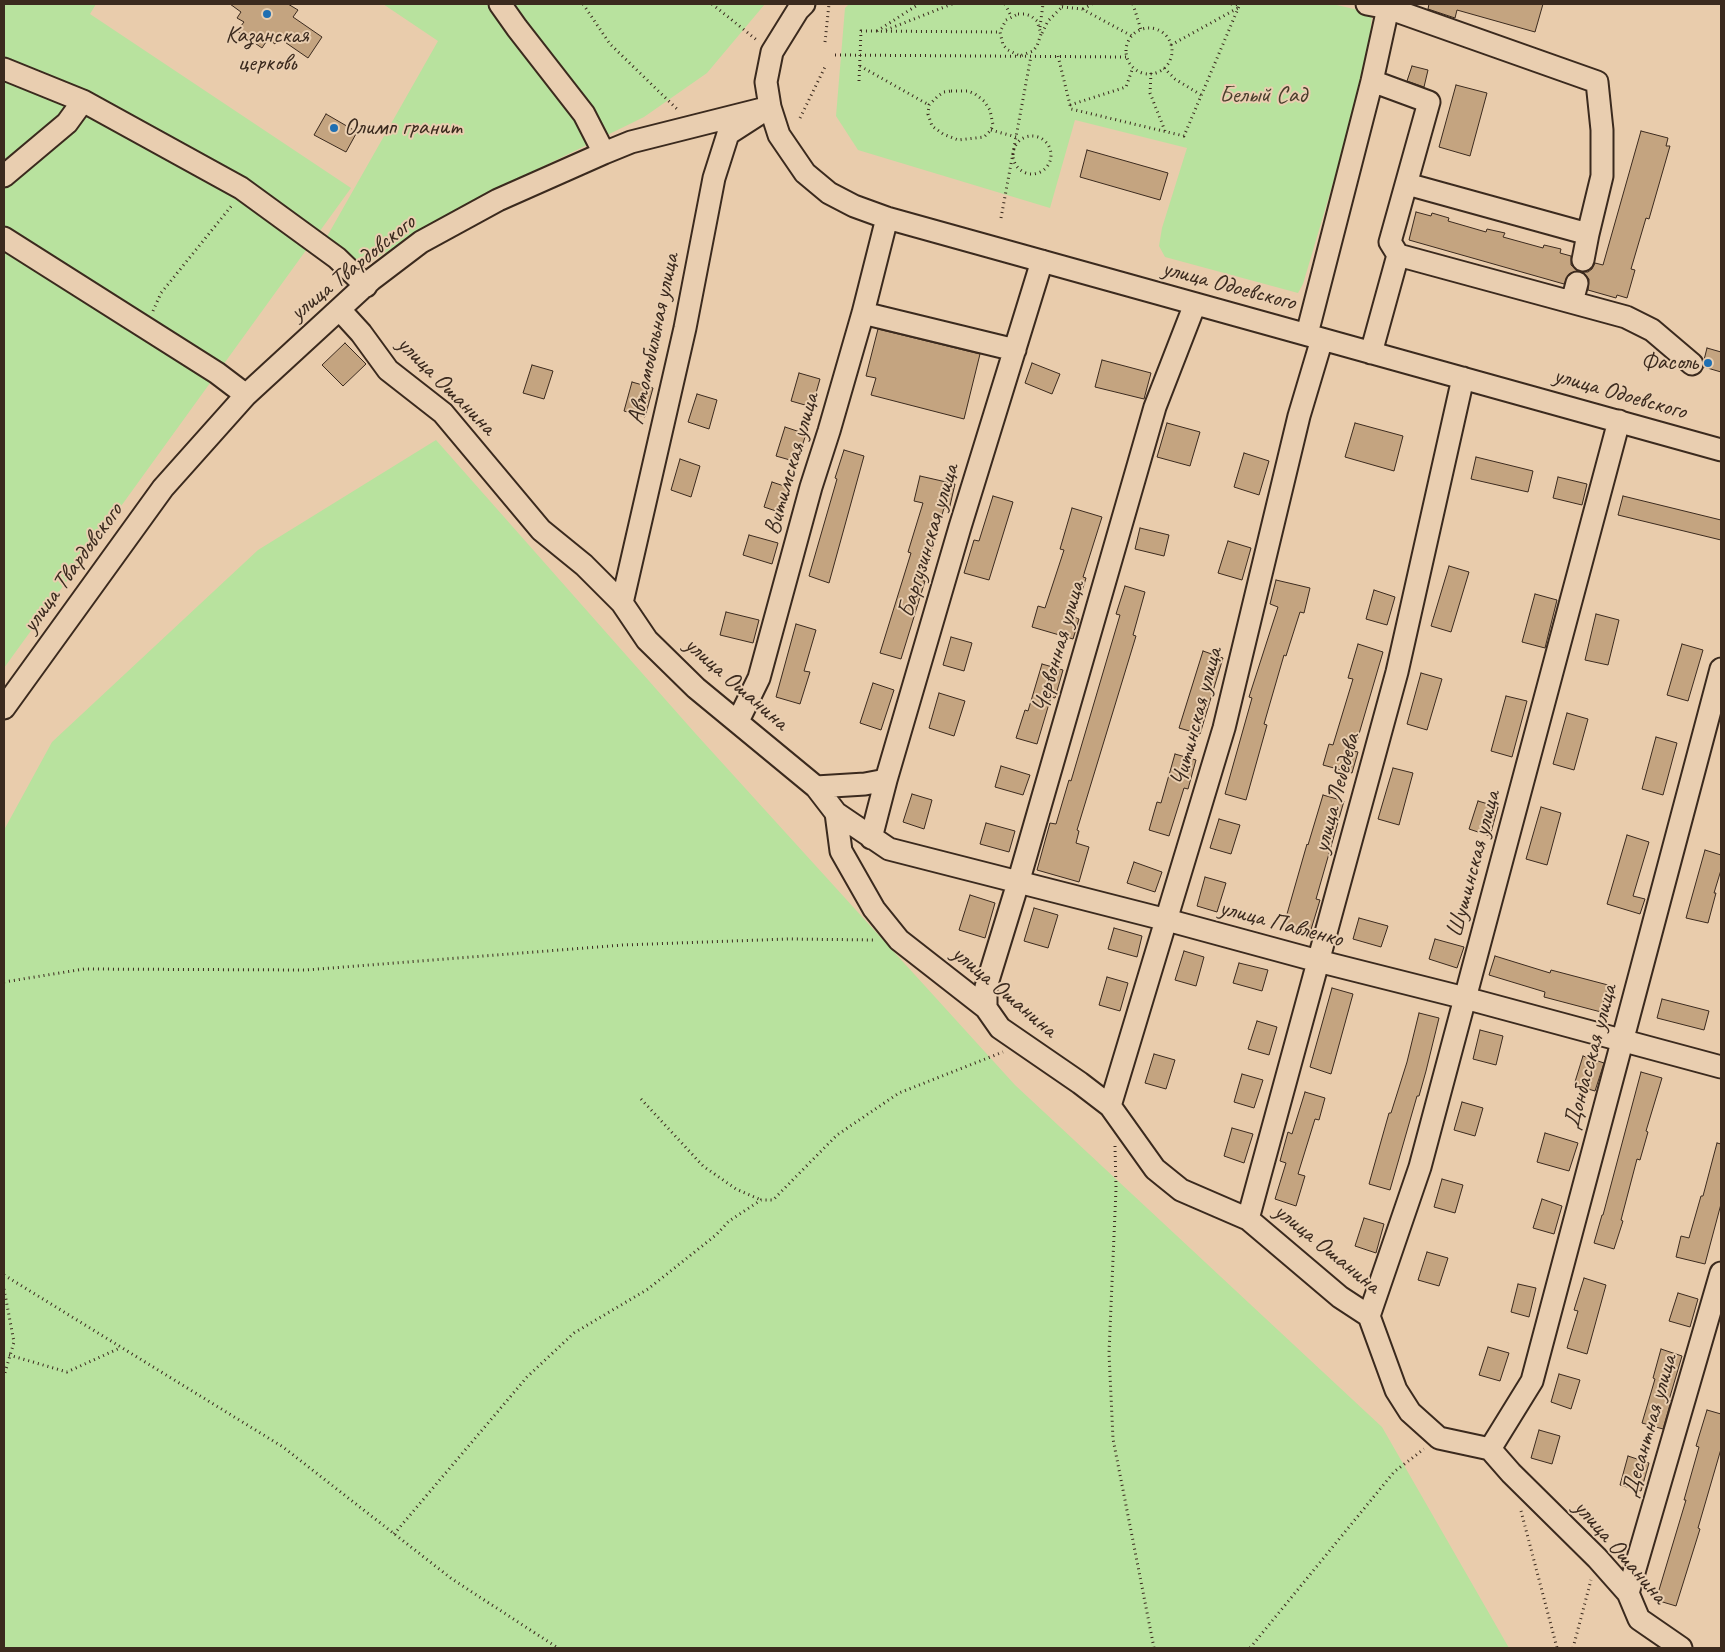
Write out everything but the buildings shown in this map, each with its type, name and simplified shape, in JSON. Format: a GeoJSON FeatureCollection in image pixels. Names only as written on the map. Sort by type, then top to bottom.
{"type":"FeatureCollection","features":[{"type":"Feature","properties":{"kind":"street"},"geometry":{"type":"LineString","coordinates":[[500,4],[584,114],[604,153]]}},
{"type":"Feature","properties":{"kind":"street"},"geometry":{"type":"LineString","coordinates":[[770,107],[766,82],[772,52],[798,10],[804,4]]}},
{"type":"Feature","properties":{"kind":"street"},"geometry":{"type":"LineString","coordinates":[[1367,4],[1389,6],[1597,82],[1602,130],[1602,176],[1583,260]]}},
{"type":"Feature","properties":{"kind":"street","name":"Читинская улица"},"geometry":{"type":"LineString","coordinates":[[1110,1106],[1224,728],[1299,416],[1314,336],[1389,6]]}},
{"type":"Feature","properties":{"kind":"street"},"geometry":{"type":"LineString","coordinates":[[4,69],[83,100],[241,188],[338,258],[366,286]]}},
{"type":"Feature","properties":{"kind":"street"},"geometry":{"type":"LineString","coordinates":[[1372,81],[1429,102],[1390,242],[1398,255],[1574,292],[1652,330],[1692,364]]}},
{"type":"Feature","properties":{"kind":"street"},"geometry":{"type":"LineString","coordinates":[[4,176],[67,123],[83,100]]}},
{"type":"Feature","properties":{"kind":"street","name":"улица Твардовского"},"geometry":{"type":"LineString","coordinates":[[4,708],[163,488],[246,395],[366,286],[421,242],[498,200],[631,142],[770,107]]}},
{"type":"Feature","properties":{"kind":"street","name":"улица Одоевского"},"geometry":{"type":"LineString","coordinates":[[770,107],[779,135],[805,173],[829,193],[854,206],[887,218],[1721,450]]}},
{"type":"Feature","properties":{"kind":"street","name":"Автомобильная улица"},"geometry":{"type":"LineString","coordinates":[[622,603],[685,328],[714,178],[728,134],[770,107]]}},
{"type":"Feature","properties":{"kind":"street"},"geometry":{"type":"LineString","coordinates":[[1407,184],[1588,234]]}},
{"type":"Feature","properties":{"kind":"street","name":"Витимская улица"},"geometry":{"type":"LineString","coordinates":[[738,721],[759,678],[811,487],[863,313],[887,218]]}},
{"type":"Feature","properties":{"kind":"street"},"geometry":{"type":"LineString","coordinates":[[4,238],[217,373],[246,395]]}},
{"type":"Feature","properties":{"kind":"street"},"geometry":{"type":"LineString","coordinates":[[1371,352],[1398,255]]}},
{"type":"Feature","properties":{"kind":"street","name":"Баргузинская улица"},"geometry":{"type":"LineString","coordinates":[[871,838],[886,780],[960,527],[1042,261]]}},
{"type":"Feature","properties":{"kind":"street","name":"Червонная улица"},"geometry":{"type":"LineString","coordinates":[[986,1008],[986,987],[1018,883],[1155,406],[1195,304]]}},
{"type":"Feature","properties":{"kind":"street","name":"улица Ошанина"},"geometry":{"type":"LineString","coordinates":[[340,310],[361,333],[388,370],[443,413],[541,530],[584,565],[622,603],[647,640],[696,688],[816,787],[836,813],[841,851],[874,908],[899,940],[986,1008],[1000,1028],[1110,1106],[1155,1169],[1181,1190],[1248,1219],[1340,1297],[1369,1316],[1396,1390],[1410,1412],[1439,1438],[1490,1449],[1511,1473],[1597,1558],[1628,1594],[1639,1619],[1681,1648]]}},
{"type":"Feature","properties":{"kind":"street"},"geometry":{"type":"LineString","coordinates":[[863,313],[1016,350]]}},
{"type":"Feature","properties":{"kind":"street","name":"улица Лебедева"},"geometry":{"type":"LineString","coordinates":[[1248,1219],[1397,672],[1463,378]]}},
{"type":"Feature","properties":{"kind":"street","name":"Шушинская улица"},"geometry":{"type":"LineString","coordinates":[[1369,1316],[1420,1166],[1619,421]]}},
{"type":"Feature","properties":{"kind":"street","name":"Донбасская улица"},"geometry":{"type":"LineString","coordinates":[[1490,1449],[1532,1381],[1721,669]]}},
{"type":"Feature","properties":{"kind":"street"},"geometry":{"type":"LineString","coordinates":[[816,787],[865,784],[886,780]]}},
{"type":"Feature","properties":{"kind":"street","name":"улица Павленко"},"geometry":{"type":"LineString","coordinates":[[836,813],[889,849],[1167,920],[1318,962],[1465,998],[1721,1067]]}},
{"type":"Feature","properties":{"kind":"street","name":"Десантная улица"},"geometry":{"type":"LineString","coordinates":[[1628,1594],[1721,1273]]}},
{"type":"Feature","properties":{"kind":"path"},"geometry":{"type":"LineString","coordinates":[[583,4],[610,44],[693,125]]}},
{"type":"Feature","properties":{"kind":"path"},"geometry":{"type":"LineString","coordinates":[[712,4],[772,52]]}},
{"type":"Feature","properties":{"kind":"path"},"geometry":{"type":"LineString","coordinates":[[825,42],[829,4]]}},
{"type":"Feature","properties":{"kind":"path"},"geometry":{"type":"LineString","coordinates":[[877,31],[919,4]]}},
{"type":"Feature","properties":{"kind":"path"},"geometry":{"type":"LineString","coordinates":[[883,31],[952,4]]}},
{"type":"Feature","properties":{"kind":"path"},"geometry":{"type":"LineString","coordinates":[[1005,4],[1011,16]]}},
{"type":"Feature","properties":{"kind":"path"},"geometry":{"type":"LineString","coordinates":[[1041,34],[1043,4]]}},
{"type":"Feature","properties":{"kind":"path"},"geometry":{"type":"LineString","coordinates":[[1082,9],[1092,4]]}},
{"type":"Feature","properties":{"kind":"path"},"geometry":{"type":"LineString","coordinates":[[1133,4],[1141,30]]}},
{"type":"Feature","properties":{"kind":"path"},"geometry":{"type":"LineString","coordinates":[[1232,4],[1239,6]]}},
{"type":"Feature","properties":{"kind":"path"},"geometry":{"type":"LineString","coordinates":[[1040,27],[1031,16],[1025,14],[1011,16],[1006,20],[1000,32],[1003,45],[1020,56],[1033,51],[1038,46],[1041,34],[1048,21],[1062,6],[1082,9],[1132,36]]}},
{"type":"Feature","properties":{"kind":"path"},"geometry":{"type":"LineString","coordinates":[[1171,44],[1239,6]]}},
{"type":"Feature","properties":{"kind":"path"},"geometry":{"type":"LineString","coordinates":[[1058,56],[1071,109],[1184,136],[1239,6]]}},
{"type":"Feature","properties":{"kind":"path"},"geometry":{"type":"LineString","coordinates":[[1042,14],[1048,21]]}},
{"type":"Feature","properties":{"kind":"path"},"geometry":{"type":"LineString","coordinates":[[1148,28],[1163,32],[1171,44],[1170,60],[1161,71],[1150,73],[1139,71],[1133,67],[1127,57],[1127,46],[1132,36],[1148,28]]}},
{"type":"Feature","properties":{"kind":"path"},"geometry":{"type":"LineString","coordinates":[[859,81],[861,31],[1000,32]]}},
{"type":"Feature","properties":{"kind":"path"},"geometry":{"type":"LineString","coordinates":[[835,55],[1127,57]]}},
{"type":"Feature","properties":{"kind":"path"},"geometry":{"type":"LineString","coordinates":[[1001,218],[1031,56]]}},
{"type":"Feature","properties":{"kind":"path"},"geometry":{"type":"LineString","coordinates":[[860,66],[929,105]]}},
{"type":"Feature","properties":{"kind":"path"},"geometry":{"type":"LineString","coordinates":[[800,118],[825,67]]}},
{"type":"Feature","properties":{"kind":"path"},"geometry":{"type":"LineString","coordinates":[[1070,105],[1126,87],[1133,67]]}},
{"type":"Feature","properties":{"kind":"path"},"geometry":{"type":"LineString","coordinates":[[1164,68],[1175,79],[1201,95]]}},
{"type":"Feature","properties":{"kind":"path"},"geometry":{"type":"LineString","coordinates":[[1150,73],[1150,93],[1165,131]]}},
{"type":"Feature","properties":{"kind":"path"},"geometry":{"type":"LineString","coordinates":[[968,91],[984,102],[990,110],[993,124],[991,130],[984,137],[974,139],[958,140],[949,137],[937,130],[929,120],[929,105],[944,92],[968,91]]}},
{"type":"Feature","properties":{"kind":"path"},"geometry":{"type":"LineString","coordinates":[[991,130],[1016,137]]}},
{"type":"Feature","properties":{"kind":"path"},"geometry":{"type":"LineString","coordinates":[[1032,136],[1038,137],[1048,144],[1049,162],[1041,171],[1029,173],[1019,168],[1015,163],[1013,151],[1020,140],[1032,136]]}},
{"type":"Feature","properties":{"kind":"path"},"geometry":{"type":"LineString","coordinates":[[146,328],[161,293],[231,207],[241,188]]}},
{"type":"Feature","properties":{"kind":"path"},"geometry":{"type":"LineString","coordinates":[[4,982],[84,969],[306,970],[623,945],[788,939],[899,940]]}},
{"type":"Feature","properties":{"kind":"path"},"geometry":{"type":"LineString","coordinates":[[641,1099],[703,1166],[736,1190],[761,1200],[773,1200],[837,1135],[900,1093],[1022,1044]]}},
{"type":"Feature","properties":{"kind":"path"},"geometry":{"type":"LineString","coordinates":[[1115,1144],[1116,1189],[1109,1353],[1113,1439],[1154,1648]]}},
{"type":"Feature","properties":{"kind":"path"},"geometry":{"type":"LineString","coordinates":[[394,1534],[527,1377],[574,1333],[648,1289],[716,1235],[729,1221],[761,1200]]}},
{"type":"Feature","properties":{"kind":"path"},"geometry":{"type":"LineString","coordinates":[[4,1275],[283,1447],[452,1579],[558,1648]]}},
{"type":"Feature","properties":{"kind":"path"},"geometry":{"type":"LineString","coordinates":[[4,1289],[14,1342],[4,1376]]}},
{"type":"Feature","properties":{"kind":"path"},"geometry":{"type":"LineString","coordinates":[[9,1355],[67,1372],[120,1348]]}},
{"type":"Feature","properties":{"kind":"path"},"geometry":{"type":"LineString","coordinates":[[1250,1648],[1394,1472],[1439,1438]]}},
{"type":"Feature","properties":{"kind":"path"},"geometry":{"type":"LineString","coordinates":[[1521,1510],[1557,1648]]}},
{"type":"Feature","properties":{"kind":"path"},"geometry":{"type":"LineString","coordinates":[[1573,1648],[1597,1558]]}},
{"type":"Feature","properties":{"kind":"green space"},"geometry":{"type":"Polygon","coordinates":[[[4,4],[96,4],[90,14],[351,188],[4,668],[4,4]]]}},
{"type":"Feature","properties":{"kind":"green space"},"geometry":{"type":"Polygon","coordinates":[[[383,4],[765,4],[707,73],[644,117],[485,195],[354,271],[325,240],[438,41],[383,4]]]}},
{"type":"Feature","properties":{"kind":"green space","name":"Белый Сад"},"geometry":{"type":"Polygon","coordinates":[[[849,4],[1332,4],[1372,13],[1368,65],[1303,284],[1298,293],[1165,257],[1159,246],[1162,228],[1187,148],[1075,120],[1050,208],[858,150],[836,116],[845,8],[849,4]]]}},
{"type":"Feature","properties":{"kind":"green space"},"geometry":{"type":"Polygon","coordinates":[[[436,440],[695,733],[1015,1085],[1382,1427],[1509,1648],[4,1648],[4,830],[52,742],[258,550],[436,440]]]}},
{"type":"Feature","properties":{"kind":"place","name":"Казанская церковь"},"geometry":{"type":"Point","coordinates":[267,14]}},
{"type":"Feature","properties":{"kind":"place","name":"Олимп гранит"},"geometry":{"type":"Point","coordinates":[334,128]}},
{"type":"Feature","properties":{"kind":"place","name":"Фасоль"},"geometry":{"type":"Point","coordinates":[1708,363]}}]}
